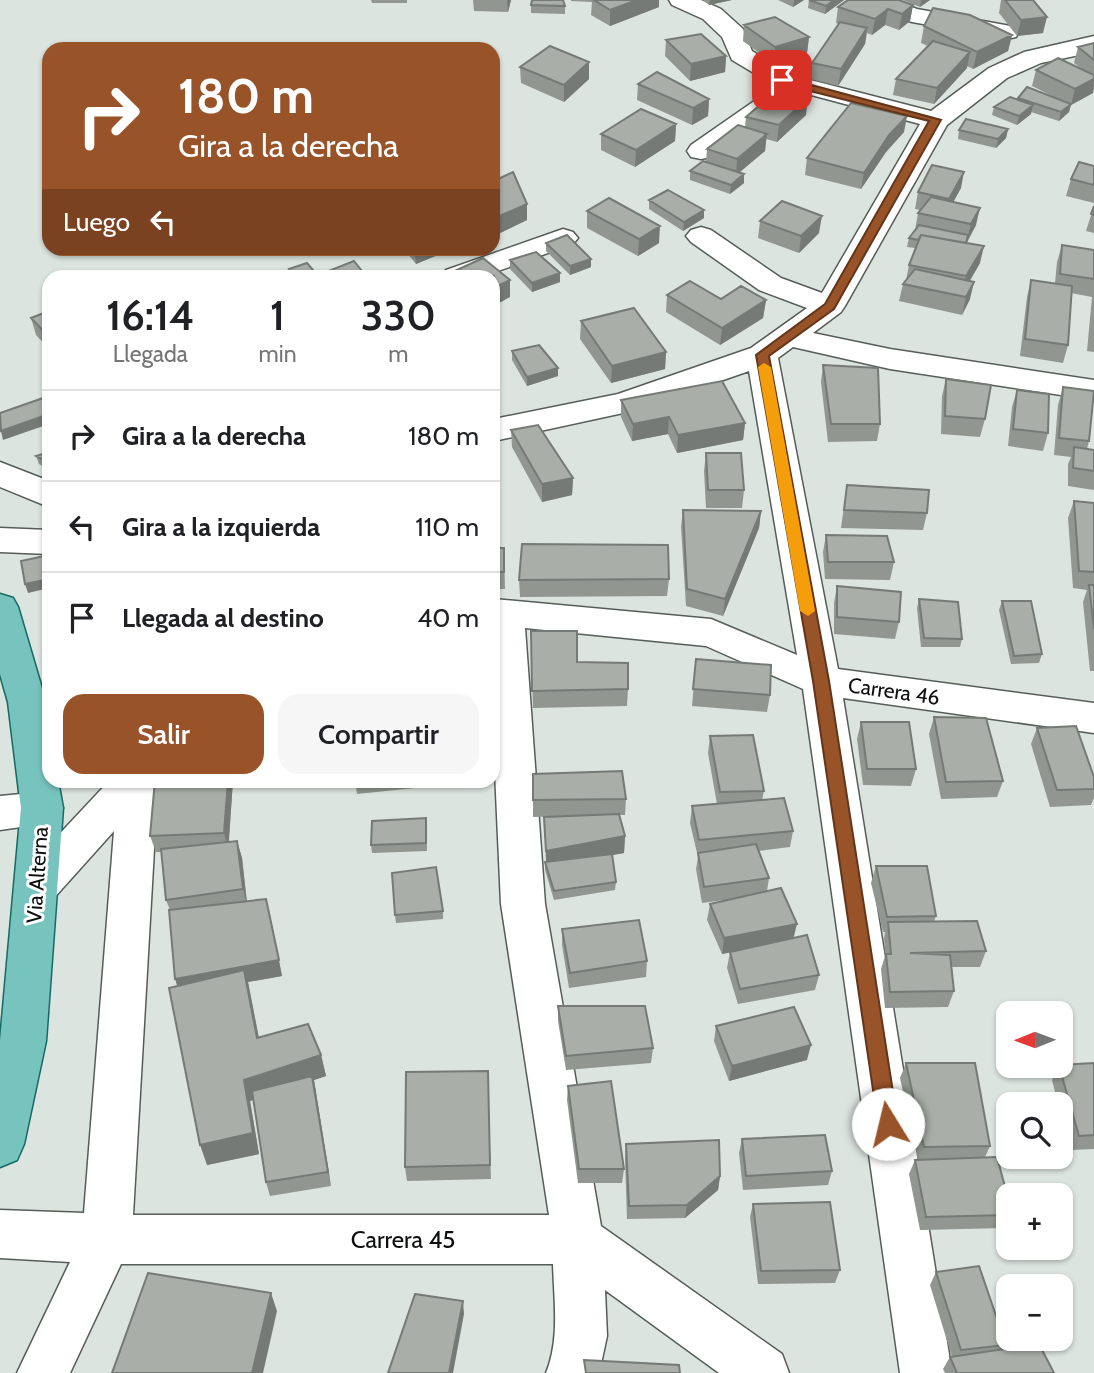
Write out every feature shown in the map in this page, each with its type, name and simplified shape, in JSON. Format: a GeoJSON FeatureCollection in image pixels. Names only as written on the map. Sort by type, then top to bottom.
{"type":"FeatureCollection","features":[{"type":"Feature","properties":{"kind":"main road","name":"Via Alterna"},"geometry":{"type":"LineString","coordinates":[[0,607],[27,702],[42,808],[38,886],[23,1041],[0,1144]]}},
{"type":"Feature","properties":{"kind":"street"},"geometry":{"type":"LineString","coordinates":[[681,0],[712,14],[734,34],[741,55],[782,80],[936,120]]}},
{"type":"Feature","properties":{"kind":"street"},"geometry":{"type":"LineString","coordinates":[[868,0],[912,15],[1007,32]]}},
{"type":"Feature","properties":{"kind":"street"},"geometry":{"type":"LineString","coordinates":[[978,0],[1033,57]]}},
{"type":"Feature","properties":{"kind":"street"},"geometry":{"type":"LineString","coordinates":[[500,429],[625,403],[776,346],[830,306],[936,120],[998,73],[1033,57],[1094,44]]}},
{"type":"Feature","properties":{"kind":"street"},"geometry":{"type":"LineString","coordinates":[[701,152],[797,84]]}},
{"type":"Feature","properties":{"kind":"street"},"geometry":{"type":"LineString","coordinates":[[701,236],[770,284],[830,306]]}},
{"type":"Feature","properties":{"kind":"street"},"geometry":{"type":"LineString","coordinates":[[474,270],[563,238]]}},
{"type":"Feature","properties":{"kind":"street"},"geometry":{"type":"LineString","coordinates":[[776,346],[890,359],[1094,390]]}},
{"type":"Feature","properties":{"kind":"street"},"geometry":{"type":"LineString","coordinates":[[776,346],[821,681],[926,1373]]}},
{"type":"Feature","properties":{"kind":"street"},"geometry":{"type":"LineString","coordinates":[[0,473],[42,492]]}},
{"type":"Feature","properties":{"kind":"street","name":"Carrera 46"},"geometry":{"type":"LineString","coordinates":[[500,613],[711,633],[821,681],[1094,718]]}},
{"type":"Feature","properties":{"kind":"street"},"geometry":{"type":"LineString","coordinates":[[500,625],[523,904],[578,1240],[582,1336],[577,1363],[572,1373]]}},
{"type":"Feature","properties":{"kind":"street"},"geometry":{"type":"LineString","coordinates":[[38,886],[130,788]]}},
{"type":"Feature","properties":{"kind":"street"},"geometry":{"type":"LineString","coordinates":[[43,1373],[107,1239],[136,788]]}},
{"type":"Feature","properties":{"kind":"street"},"geometry":{"type":"LineString","coordinates":[[0,813],[42,808]]}},
{"type":"Feature","properties":{"kind":"street","name":"Carrera 45"},"geometry":{"type":"LineString","coordinates":[[0,1234],[107,1239],[578,1240]]}},
{"type":"Feature","properties":{"kind":"street"},"geometry":{"type":"LineString","coordinates":[[578,1240],[763,1373]]}},
{"type":"Feature","properties":{"kind":"building"},"geometry":{"type":"Polygon","coordinates":[[[532,0],[563,0],[565,6],[531,5],[532,0]]]}},
{"type":"Feature","properties":{"kind":"building"},"geometry":{"type":"Polygon","coordinates":[[[594,0],[637,0],[610,10],[594,0]]]}},
{"type":"Feature","properties":{"kind":"building"},"geometry":{"type":"Polygon","coordinates":[[[809,0],[834,0],[826,6],[809,0]]]}},
{"type":"Feature","properties":{"kind":"building"},"geometry":{"type":"Polygon","coordinates":[[[848,0],[899,0],[913,5],[902,14],[888,9],[875,19],[838,7],[848,0]]]}},
{"type":"Feature","properties":{"kind":"building"},"geometry":{"type":"Polygon","coordinates":[[[1005,0],[1033,0],[1047,17],[1021,20],[1005,0]]]}},
{"type":"Feature","properties":{"kind":"building"},"geometry":{"type":"Polygon","coordinates":[[[933,8],[970,15],[1012,35],[977,52],[924,26],[933,8]]]}},
{"type":"Feature","properties":{"kind":"building"},"geometry":{"type":"Polygon","coordinates":[[[775,17],[809,37],[775,47],[744,25],[775,17]]]}},
{"type":"Feature","properties":{"kind":"building"},"geometry":{"type":"Polygon","coordinates":[[[840,22],[867,28],[841,69],[812,63],[840,22]]]}},
{"type":"Feature","properties":{"kind":"building"},"geometry":{"type":"Polygon","coordinates":[[[701,34],[726,56],[691,64],[666,40],[701,34]]]}},
{"type":"Feature","properties":{"kind":"building"},"geometry":{"type":"Polygon","coordinates":[[[933,41],[970,52],[937,88],[896,79],[933,41]]]}},
{"type":"Feature","properties":{"kind":"building"},"geometry":{"type":"Polygon","coordinates":[[[1094,43],[1094,60],[1078,47],[1094,43]]]}},
{"type":"Feature","properties":{"kind":"building"},"geometry":{"type":"Polygon","coordinates":[[[550,46],[589,62],[564,85],[520,67],[550,46]]]}},
{"type":"Feature","properties":{"kind":"building"},"geometry":{"type":"Polygon","coordinates":[[[1058,58],[1094,75],[1094,79],[1075,89],[1036,70],[1058,58]]]}},
{"type":"Feature","properties":{"kind":"building"},"geometry":{"type":"Polygon","coordinates":[[[657,72],[709,99],[693,108],[638,84],[657,72]]]}},
{"type":"Feature","properties":{"kind":"building"},"geometry":{"type":"Polygon","coordinates":[[[1027,87],[1071,104],[1061,112],[1018,98],[1027,87]]]}},
{"type":"Feature","properties":{"kind":"building"},"geometry":{"type":"Polygon","coordinates":[[[776,91],[808,98],[779,125],[746,117],[776,91]]]}},
{"type":"Feature","properties":{"kind":"building"},"geometry":{"type":"Polygon","coordinates":[[[1010,97],[1033,105],[1019,116],[994,107],[1010,97]]]}},
{"type":"Feature","properties":{"kind":"building"},"geometry":{"type":"Polygon","coordinates":[[[851,103],[907,116],[889,135],[864,173],[807,158],[851,103]]]}},
{"type":"Feature","properties":{"kind":"building"},"geometry":{"type":"Polygon","coordinates":[[[641,109],[676,124],[636,150],[601,134],[641,109]]]}},
{"type":"Feature","properties":{"kind":"building"},"geometry":{"type":"Polygon","coordinates":[[[966,119],[1008,129],[998,139],[959,130],[966,119]]]}},
{"type":"Feature","properties":{"kind":"building"},"geometry":{"type":"Polygon","coordinates":[[[738,125],[767,134],[737,159],[707,149],[738,125]]]}},
{"type":"Feature","properties":{"kind":"building"},"geometry":{"type":"Polygon","coordinates":[[[703,161],[744,174],[731,185],[690,171],[703,161]]]}},
{"type":"Feature","properties":{"kind":"building"},"geometry":{"type":"Polygon","coordinates":[[[1079,162],[1094,166],[1094,185],[1071,179],[1079,162]]]}},
{"type":"Feature","properties":{"kind":"building"},"geometry":{"type":"Polygon","coordinates":[[[932,165],[964,172],[949,199],[918,192],[932,165]]]}},
{"type":"Feature","properties":{"kind":"building"},"geometry":{"type":"Polygon","coordinates":[[[513,172],[527,204],[500,216],[500,178],[513,172]]]}},
{"type":"Feature","properties":{"kind":"building"},"geometry":{"type":"Polygon","coordinates":[[[668,190],[704,210],[684,222],[649,200],[668,190]]]}},
{"type":"Feature","properties":{"kind":"building"},"geometry":{"type":"Polygon","coordinates":[[[931,197],[980,208],[971,224],[918,213],[931,197]]]}},
{"type":"Feature","properties":{"kind":"building"},"geometry":{"type":"Polygon","coordinates":[[[609,198],[660,226],[639,239],[587,211],[609,198]]]}},
{"type":"Feature","properties":{"kind":"building"},"geometry":{"type":"Polygon","coordinates":[[[782,201],[822,216],[801,236],[760,221],[782,201]]]}},
{"type":"Feature","properties":{"kind":"building"},"geometry":{"type":"Polygon","coordinates":[[[919,225],[968,235],[966,243],[921,235],[918,240],[909,238],[919,225]]]}},
{"type":"Feature","properties":{"kind":"building"},"geometry":{"type":"Polygon","coordinates":[[[567,235],[591,259],[570,266],[546,243],[567,235]]]}},
{"type":"Feature","properties":{"kind":"building"},"geometry":{"type":"Polygon","coordinates":[[[921,235],[984,246],[966,276],[909,265],[921,235]]]}},
{"type":"Feature","properties":{"kind":"building"},"geometry":{"type":"Polygon","coordinates":[[[1062,245],[1094,250],[1094,279],[1060,274],[1062,245]]]}},
{"type":"Feature","properties":{"kind":"building"},"geometry":{"type":"Polygon","coordinates":[[[536,252],[560,273],[532,283],[510,260],[536,252]]]}},
{"type":"Feature","properties":{"kind":"building"},"geometry":{"type":"Polygon","coordinates":[[[483,258],[498,270],[457,270],[483,258]]]}},
{"type":"Feature","properties":{"kind":"building"},"geometry":{"type":"Polygon","coordinates":[[[354,261],[361,270],[331,270],[354,261]]]}},
{"type":"Feature","properties":{"kind":"building"},"geometry":{"type":"Polygon","coordinates":[[[307,263],[313,270],[290,270],[307,263]]]}},
{"type":"Feature","properties":{"kind":"building"},"geometry":{"type":"Polygon","coordinates":[[[915,269],[974,282],[966,297],[903,284],[915,269]]]}},
{"type":"Feature","properties":{"kind":"building"},"geometry":{"type":"Polygon","coordinates":[[[500,272],[510,280],[500,285],[500,272]]]}},
{"type":"Feature","properties":{"kind":"building"},"geometry":{"type":"Polygon","coordinates":[[[1031,280],[1072,286],[1068,345],[1025,339],[1031,280]]]}},
{"type":"Feature","properties":{"kind":"building"},"geometry":{"type":"Polygon","coordinates":[[[690,281],[721,299],[741,286],[766,300],[722,328],[667,295],[690,281]]]}},
{"type":"Feature","properties":{"kind":"building"},"geometry":{"type":"Polygon","coordinates":[[[634,308],[666,352],[612,366],[581,321],[634,308]]]}},
{"type":"Feature","properties":{"kind":"building"},"geometry":{"type":"Polygon","coordinates":[[[42,314],[42,330],[31,318],[42,314]]]}},
{"type":"Feature","properties":{"kind":"building"},"geometry":{"type":"Polygon","coordinates":[[[539,345],[558,368],[527,377],[512,351],[539,345]]]}},
{"type":"Feature","properties":{"kind":"building"},"geometry":{"type":"Polygon","coordinates":[[[823,365],[878,368],[880,424],[831,424],[823,365]]]}},
{"type":"Feature","properties":{"kind":"building"},"geometry":{"type":"Polygon","coordinates":[[[946,379],[991,385],[985,419],[945,416],[946,379]]]}},
{"type":"Feature","properties":{"kind":"building"},"geometry":{"type":"Polygon","coordinates":[[[722,381],[745,423],[678,435],[669,417],[633,424],[621,400],[722,381]]]}},
{"type":"Feature","properties":{"kind":"building"},"geometry":{"type":"Polygon","coordinates":[[[1063,387],[1094,391],[1089,441],[1059,438],[1063,387]]]}},
{"type":"Feature","properties":{"kind":"building"},"geometry":{"type":"Polygon","coordinates":[[[1017,390],[1049,394],[1048,433],[1013,429],[1017,390]]]}},
{"type":"Feature","properties":{"kind":"building"},"geometry":{"type":"Polygon","coordinates":[[[42,398],[42,416],[1,431],[0,413],[42,398]]]}},
{"type":"Feature","properties":{"kind":"building"},"geometry":{"type":"Polygon","coordinates":[[[538,425],[573,478],[542,484],[511,430],[538,425]]]}},
{"type":"Feature","properties":{"kind":"building"},"geometry":{"type":"Polygon","coordinates":[[[1074,447],[1094,450],[1094,471],[1073,468],[1074,447]]]}},
{"type":"Feature","properties":{"kind":"building"},"geometry":{"type":"Polygon","coordinates":[[[706,453],[741,453],[744,490],[708,490],[706,453]]]}},
{"type":"Feature","properties":{"kind":"building"},"geometry":{"type":"Polygon","coordinates":[[[847,485],[929,490],[927,513],[844,510],[847,485]]]}},
{"type":"Feature","properties":{"kind":"building"},"geometry":{"type":"Polygon","coordinates":[[[1074,501],[1094,503],[1094,572],[1079,571],[1074,501]]]}},
{"type":"Feature","properties":{"kind":"building"},"geometry":{"type":"Polygon","coordinates":[[[683,510],[761,511],[725,599],[687,589],[683,510]]]}},
{"type":"Feature","properties":{"kind":"building"},"geometry":{"type":"Polygon","coordinates":[[[826,535],[887,536],[894,562],[828,562],[826,535]]]}},
{"type":"Feature","properties":{"kind":"building"},"geometry":{"type":"Polygon","coordinates":[[[522,544],[668,545],[669,579],[519,580],[522,544]]]}},
{"type":"Feature","properties":{"kind":"building"},"geometry":{"type":"Polygon","coordinates":[[[500,548],[504,548],[504,572],[500,572],[500,548]]]}},
{"type":"Feature","properties":{"kind":"building"},"geometry":{"type":"Polygon","coordinates":[[[42,556],[42,580],[25,584],[21,561],[42,556]]]}},
{"type":"Feature","properties":{"kind":"building"},"geometry":{"type":"Polygon","coordinates":[[[1089,585],[1094,585],[1094,629],[1089,585]]]}},
{"type":"Feature","properties":{"kind":"building"},"geometry":{"type":"Polygon","coordinates":[[[837,586],[901,592],[899,622],[837,617],[837,586]]]}},
{"type":"Feature","properties":{"kind":"building"},"geometry":{"type":"Polygon","coordinates":[[[919,599],[958,602],[962,639],[924,638],[919,599]]]}},
{"type":"Feature","properties":{"kind":"building"},"geometry":{"type":"Polygon","coordinates":[[[1002,601],[1031,601],[1042,654],[1014,656],[1002,601]]]}},
{"type":"Feature","properties":{"kind":"building"},"geometry":{"type":"Polygon","coordinates":[[[531,631],[577,631],[577,662],[628,663],[628,689],[532,691],[531,631]]]}},
{"type":"Feature","properties":{"kind":"building"},"geometry":{"type":"Polygon","coordinates":[[[696,659],[771,665],[770,695],[693,689],[696,659]]]}},
{"type":"Feature","properties":{"kind":"building"},"geometry":{"type":"Polygon","coordinates":[[[934,717],[986,718],[1003,781],[946,782],[934,717]]]}},
{"type":"Feature","properties":{"kind":"building"},"geometry":{"type":"Polygon","coordinates":[[[861,722],[909,722],[916,769],[867,769],[861,722]]]}},
{"type":"Feature","properties":{"kind":"building"},"geometry":{"type":"Polygon","coordinates":[[[1076,726],[1094,777],[1094,789],[1057,790],[1037,728],[1076,726]]]}},
{"type":"Feature","properties":{"kind":"building"},"geometry":{"type":"Polygon","coordinates":[[[753,735],[764,791],[720,792],[710,736],[753,735]]]}},
{"type":"Feature","properties":{"kind":"building"},"geometry":{"type":"Polygon","coordinates":[[[622,771],[626,799],[533,800],[533,774],[622,771]]]}},
{"type":"Feature","properties":{"kind":"building"},"geometry":{"type":"Polygon","coordinates":[[[154,788],[227,788],[224,833],[150,836],[154,788]]]}},
{"type":"Feature","properties":{"kind":"building"},"geometry":{"type":"Polygon","coordinates":[[[784,798],[793,831],[699,840],[692,806],[784,798]]]}},
{"type":"Feature","properties":{"kind":"building"},"geometry":{"type":"Polygon","coordinates":[[[619,814],[625,836],[546,851],[544,817],[619,814]]]}},
{"type":"Feature","properties":{"kind":"building"},"geometry":{"type":"Polygon","coordinates":[[[426,818],[426,843],[371,845],[372,821],[426,818]]]}},
{"type":"Feature","properties":{"kind":"building"},"geometry":{"type":"Polygon","coordinates":[[[237,841],[243,889],[166,900],[161,849],[237,841]]]}},
{"type":"Feature","properties":{"kind":"building"},"geometry":{"type":"Polygon","coordinates":[[[756,844],[769,878],[704,887],[698,853],[756,844]]]}},
{"type":"Feature","properties":{"kind":"building"},"geometry":{"type":"Polygon","coordinates":[[[612,854],[616,882],[554,891],[545,862],[612,854]]]}},
{"type":"Feature","properties":{"kind":"building"},"geometry":{"type":"Polygon","coordinates":[[[876,866],[927,866],[936,916],[887,917],[876,866]]]}},
{"type":"Feature","properties":{"kind":"building"},"geometry":{"type":"Polygon","coordinates":[[[436,867],[443,911],[395,915],[392,873],[436,867]]]}},
{"type":"Feature","properties":{"kind":"building"},"geometry":{"type":"Polygon","coordinates":[[[781,888],[797,924],[724,938],[710,904],[781,888]]]}},
{"type":"Feature","properties":{"kind":"building"},"geometry":{"type":"Polygon","coordinates":[[[266,899],[279,960],[175,979],[169,910],[266,899]]]}},
{"type":"Feature","properties":{"kind":"building"},"geometry":{"type":"Polygon","coordinates":[[[639,920],[647,961],[570,973],[562,929],[639,920]]]}},
{"type":"Feature","properties":{"kind":"building"},"geometry":{"type":"Polygon","coordinates":[[[977,921],[986,951],[910,953],[950,955],[954,991],[890,992],[886,954],[891,954],[888,922],[977,921]]]}},
{"type":"Feature","properties":{"kind":"building"},"geometry":{"type":"Polygon","coordinates":[[[807,935],[819,975],[740,989],[730,952],[807,935]]]}},
{"type":"Feature","properties":{"kind":"building"},"geometry":{"type":"Polygon","coordinates":[[[244,970],[257,1038],[308,1024],[321,1055],[244,1080],[253,1133],[200,1145],[169,988],[244,970]]]}},
{"type":"Feature","properties":{"kind":"building"},"geometry":{"type":"Polygon","coordinates":[[[558,1006],[645,1006],[653,1048],[566,1056],[558,1006]]]}},
{"type":"Feature","properties":{"kind":"building"},"geometry":{"type":"Polygon","coordinates":[[[794,1007],[811,1045],[732,1066],[716,1026],[794,1007]]]}},
{"type":"Feature","properties":{"kind":"building"},"geometry":{"type":"Polygon","coordinates":[[[906,1063],[975,1063],[990,1146],[924,1147],[906,1063]]]}},
{"type":"Feature","properties":{"kind":"building"},"geometry":{"type":"Polygon","coordinates":[[[1094,1063],[1094,1135],[1079,1136],[1073,1115],[1073,1092],[1066,1092],[1062,1078],[1073,1078],[1073,1064],[1094,1063]]]}},
{"type":"Feature","properties":{"kind":"building"},"geometry":{"type":"Polygon","coordinates":[[[488,1071],[490,1165],[405,1167],[406,1072],[488,1071]]]}},
{"type":"Feature","properties":{"kind":"building"},"geometry":{"type":"Polygon","coordinates":[[[312,1076],[328,1172],[266,1182],[252,1091],[312,1076]]]}},
{"type":"Feature","properties":{"kind":"building"},"geometry":{"type":"Polygon","coordinates":[[[611,1081],[624,1169],[579,1169],[568,1086],[611,1081]]]}},
{"type":"Feature","properties":{"kind":"building"},"geometry":{"type":"Polygon","coordinates":[[[825,1135],[832,1171],[746,1176],[742,1139],[825,1135]]]}},
{"type":"Feature","properties":{"kind":"building"},"geometry":{"type":"Polygon","coordinates":[[[719,1140],[720,1176],[687,1205],[629,1206],[626,1144],[719,1140]]]}},
{"type":"Feature","properties":{"kind":"building"},"geometry":{"type":"Polygon","coordinates":[[[996,1157],[996,1169],[1000,1169],[1004,1183],[996,1183],[996,1215],[926,1217],[915,1160],[996,1157]]]}},
{"type":"Feature","properties":{"kind":"building"},"geometry":{"type":"Polygon","coordinates":[[[830,1202],[840,1270],[761,1271],[753,1204],[830,1202]]]}},
{"type":"Feature","properties":{"kind":"building"},"geometry":{"type":"Polygon","coordinates":[[[979,1266],[996,1316],[996,1346],[961,1350],[936,1272],[979,1266]]]}},
{"type":"Feature","properties":{"kind":"building"},"geometry":{"type":"Polygon","coordinates":[[[148,1273],[271,1293],[252,1373],[112,1373],[148,1273]]]}},
{"type":"Feature","properties":{"kind":"building"},"geometry":{"type":"Polygon","coordinates":[[[415,1294],[463,1301],[449,1373],[388,1373],[415,1294]]]}},
{"type":"Feature","properties":{"kind":"building"},"geometry":{"type":"Polygon","coordinates":[[[996,1350],[1043,1351],[1054,1373],[957,1373],[950,1357],[996,1350]]]}},
{"type":"Feature","properties":{"kind":"building"},"geometry":{"type":"Polygon","coordinates":[[[584,1360],[679,1365],[680,1373],[586,1373],[584,1360]]]}},
{"type":"Feature","properties":{"kind":"slow traffic"},"geometry":{"type":"LineString","coordinates":[[764,367],[808,611]]}},
{"type":"Feature","properties":{"kind":"route"},"geometry":{"type":"LineString","coordinates":[[782,80],[936,120],[830,306],[762,355],[821,681],[888,1124]]}}]}
